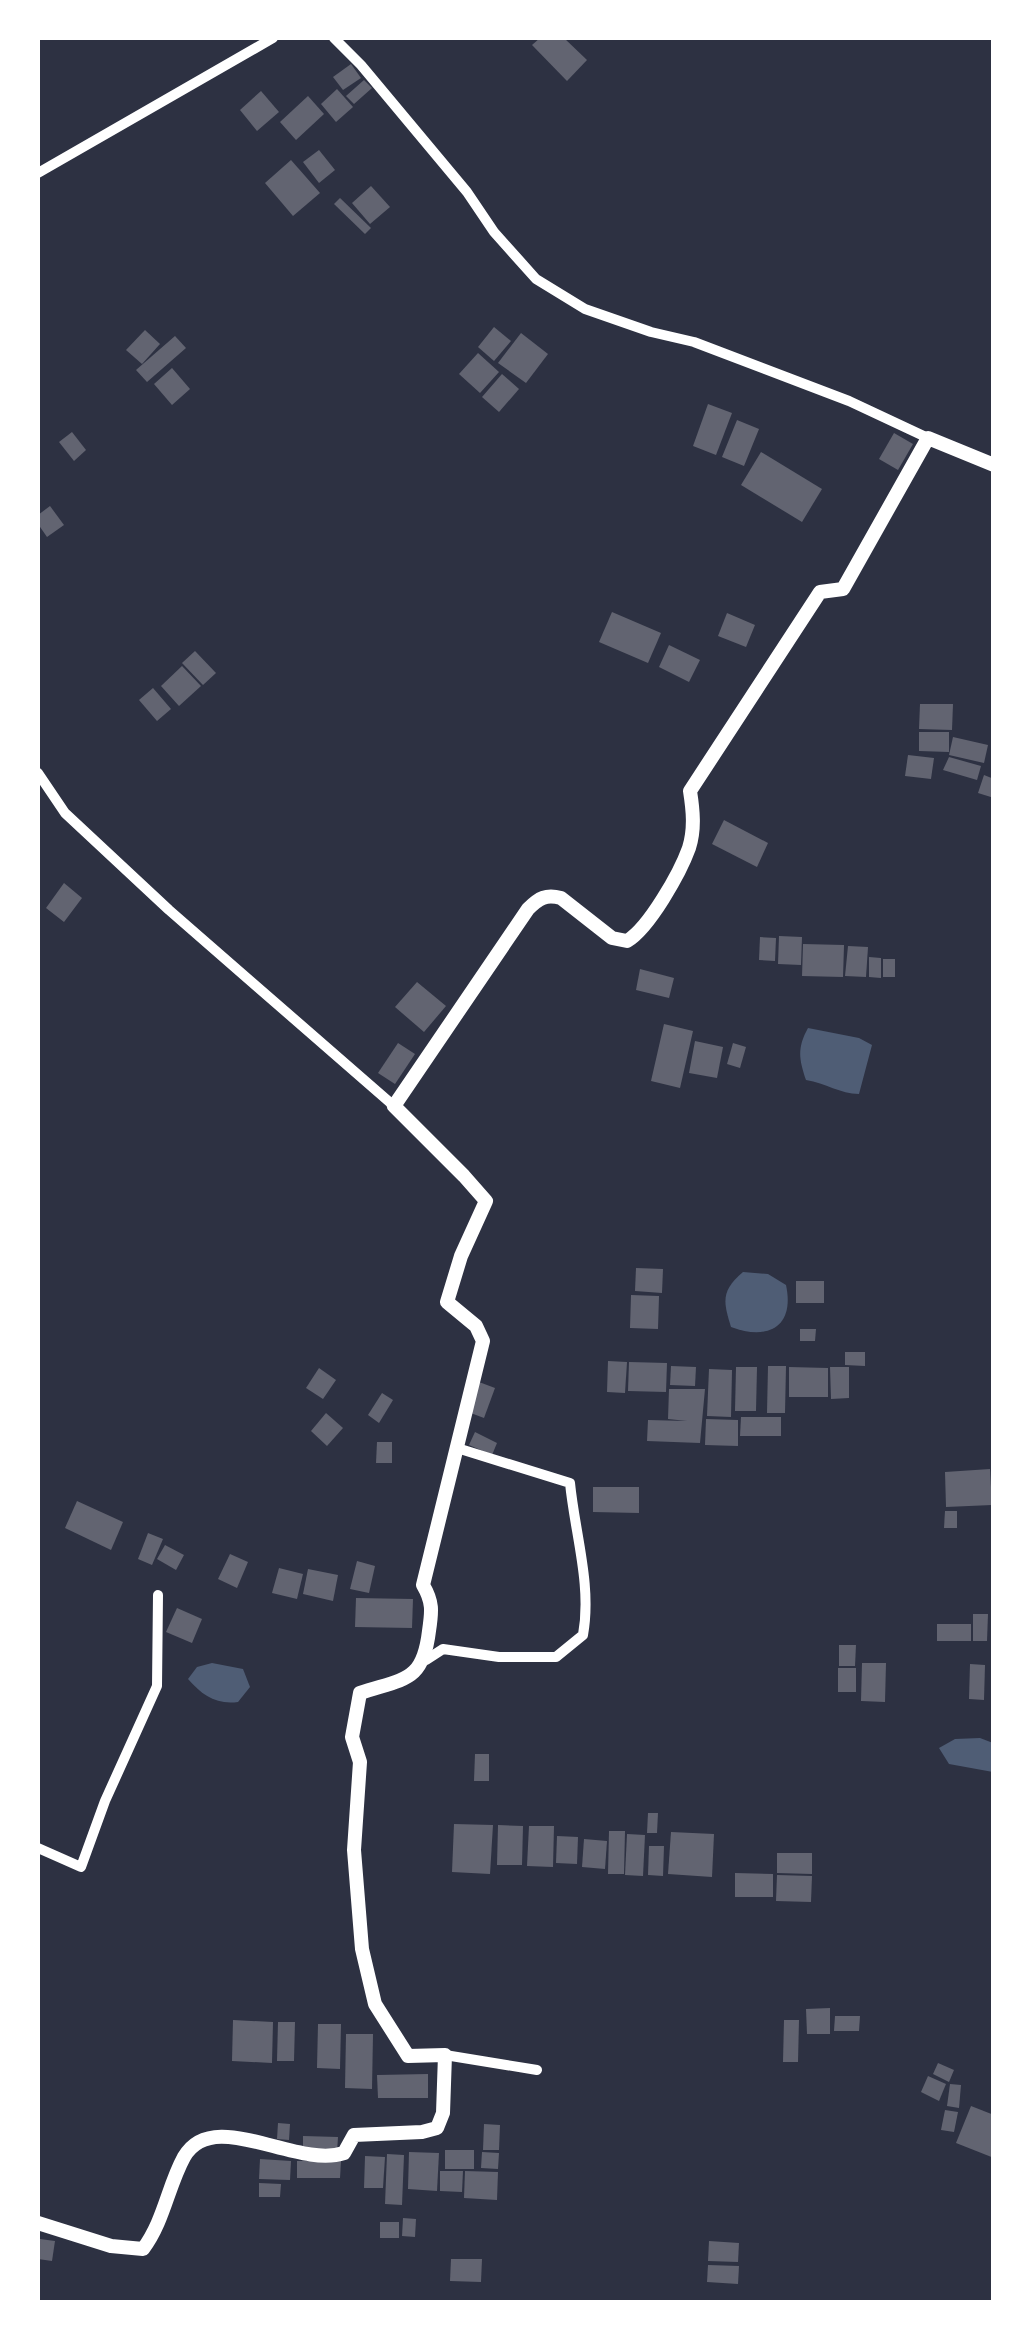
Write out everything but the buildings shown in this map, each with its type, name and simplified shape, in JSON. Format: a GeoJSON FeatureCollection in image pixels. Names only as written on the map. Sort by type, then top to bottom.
{"type":"FeatureCollection","features":[{"type":"Feature","properties":{"kind":"main road"},"geometry":{"type":"LineString","coordinates":[[38,2223],[111,2246],[143,2249],[154,2235],[184,2157],[199,2139],[216,2135],[239,2138],[281,2151],[332,2157],[344,2153],[354,2135],[437,2128],[443,2113],[445,2055],[408,2056],[375,2004],[362,1949],[354,1850],[360,1762],[352,1737],[360,1693],[411,1675],[426,1660],[433,1601],[423,1585],[483,1341],[476,1326],[447,1302],[461,1256],[486,1201],[394,1106],[539,898],[561,898],[612,938],[626,941],[637,935],[672,883],[690,846],[694,816],[690,791],[820,592],[843,589],[928,438],[994,465]]}},
{"type":"Feature","properties":{"kind":"street"},"geometry":{"type":"LineString","coordinates":[[38,174],[272,38]]}},
{"type":"Feature","properties":{"kind":"street"},"geometry":{"type":"LineString","coordinates":[[334,38],[467,192],[494,232],[536,279],[585,310],[694,342],[849,401],[928,438]]}},
{"type":"Feature","properties":{"kind":"street"},"geometry":{"type":"LineString","coordinates":[[38,773],[65,813],[394,1106]]}},
{"type":"Feature","properties":{"kind":"street"},"geometry":{"type":"LineString","coordinates":[[426,1660],[443,1649],[500,1657],[556,1657],[584,1635],[588,1607],[570,1483],[457,1448]]}},
{"type":"Feature","properties":{"kind":"street"},"geometry":{"type":"LineString","coordinates":[[38,1848],[80,1867],[157,1686],[158,1595]]}},
{"type":"Feature","properties":{"kind":"street"},"geometry":{"type":"LineString","coordinates":[[445,2055],[538,2070]]}},
{"type":"Feature","properties":{"kind":"water"},"geometry":{"type":"Polygon","coordinates":[[[808,1028],[859,1038],[872,1045],[859,1094],[806,1080],[800,1054],[808,1028]]]}},
{"type":"Feature","properties":{"kind":"water"},"geometry":{"type":"Polygon","coordinates":[[[743,1272],[768,1274],[786,1285],[786,1311],[776,1327],[756,1332],[731,1327],[726,1310],[727,1291],[743,1272]]]}},
{"type":"Feature","properties":{"kind":"water"},"geometry":{"type":"Polygon","coordinates":[[[212,1663],[243,1669],[250,1687],[238,1702],[210,1698],[188,1679],[197,1667],[212,1663]]]}},
{"type":"Feature","properties":{"kind":"water"},"geometry":{"type":"Polygon","coordinates":[[[980,1738],[993,1743],[993,1772],[949,1764],[939,1748],[955,1739],[980,1738]]]}}]}
